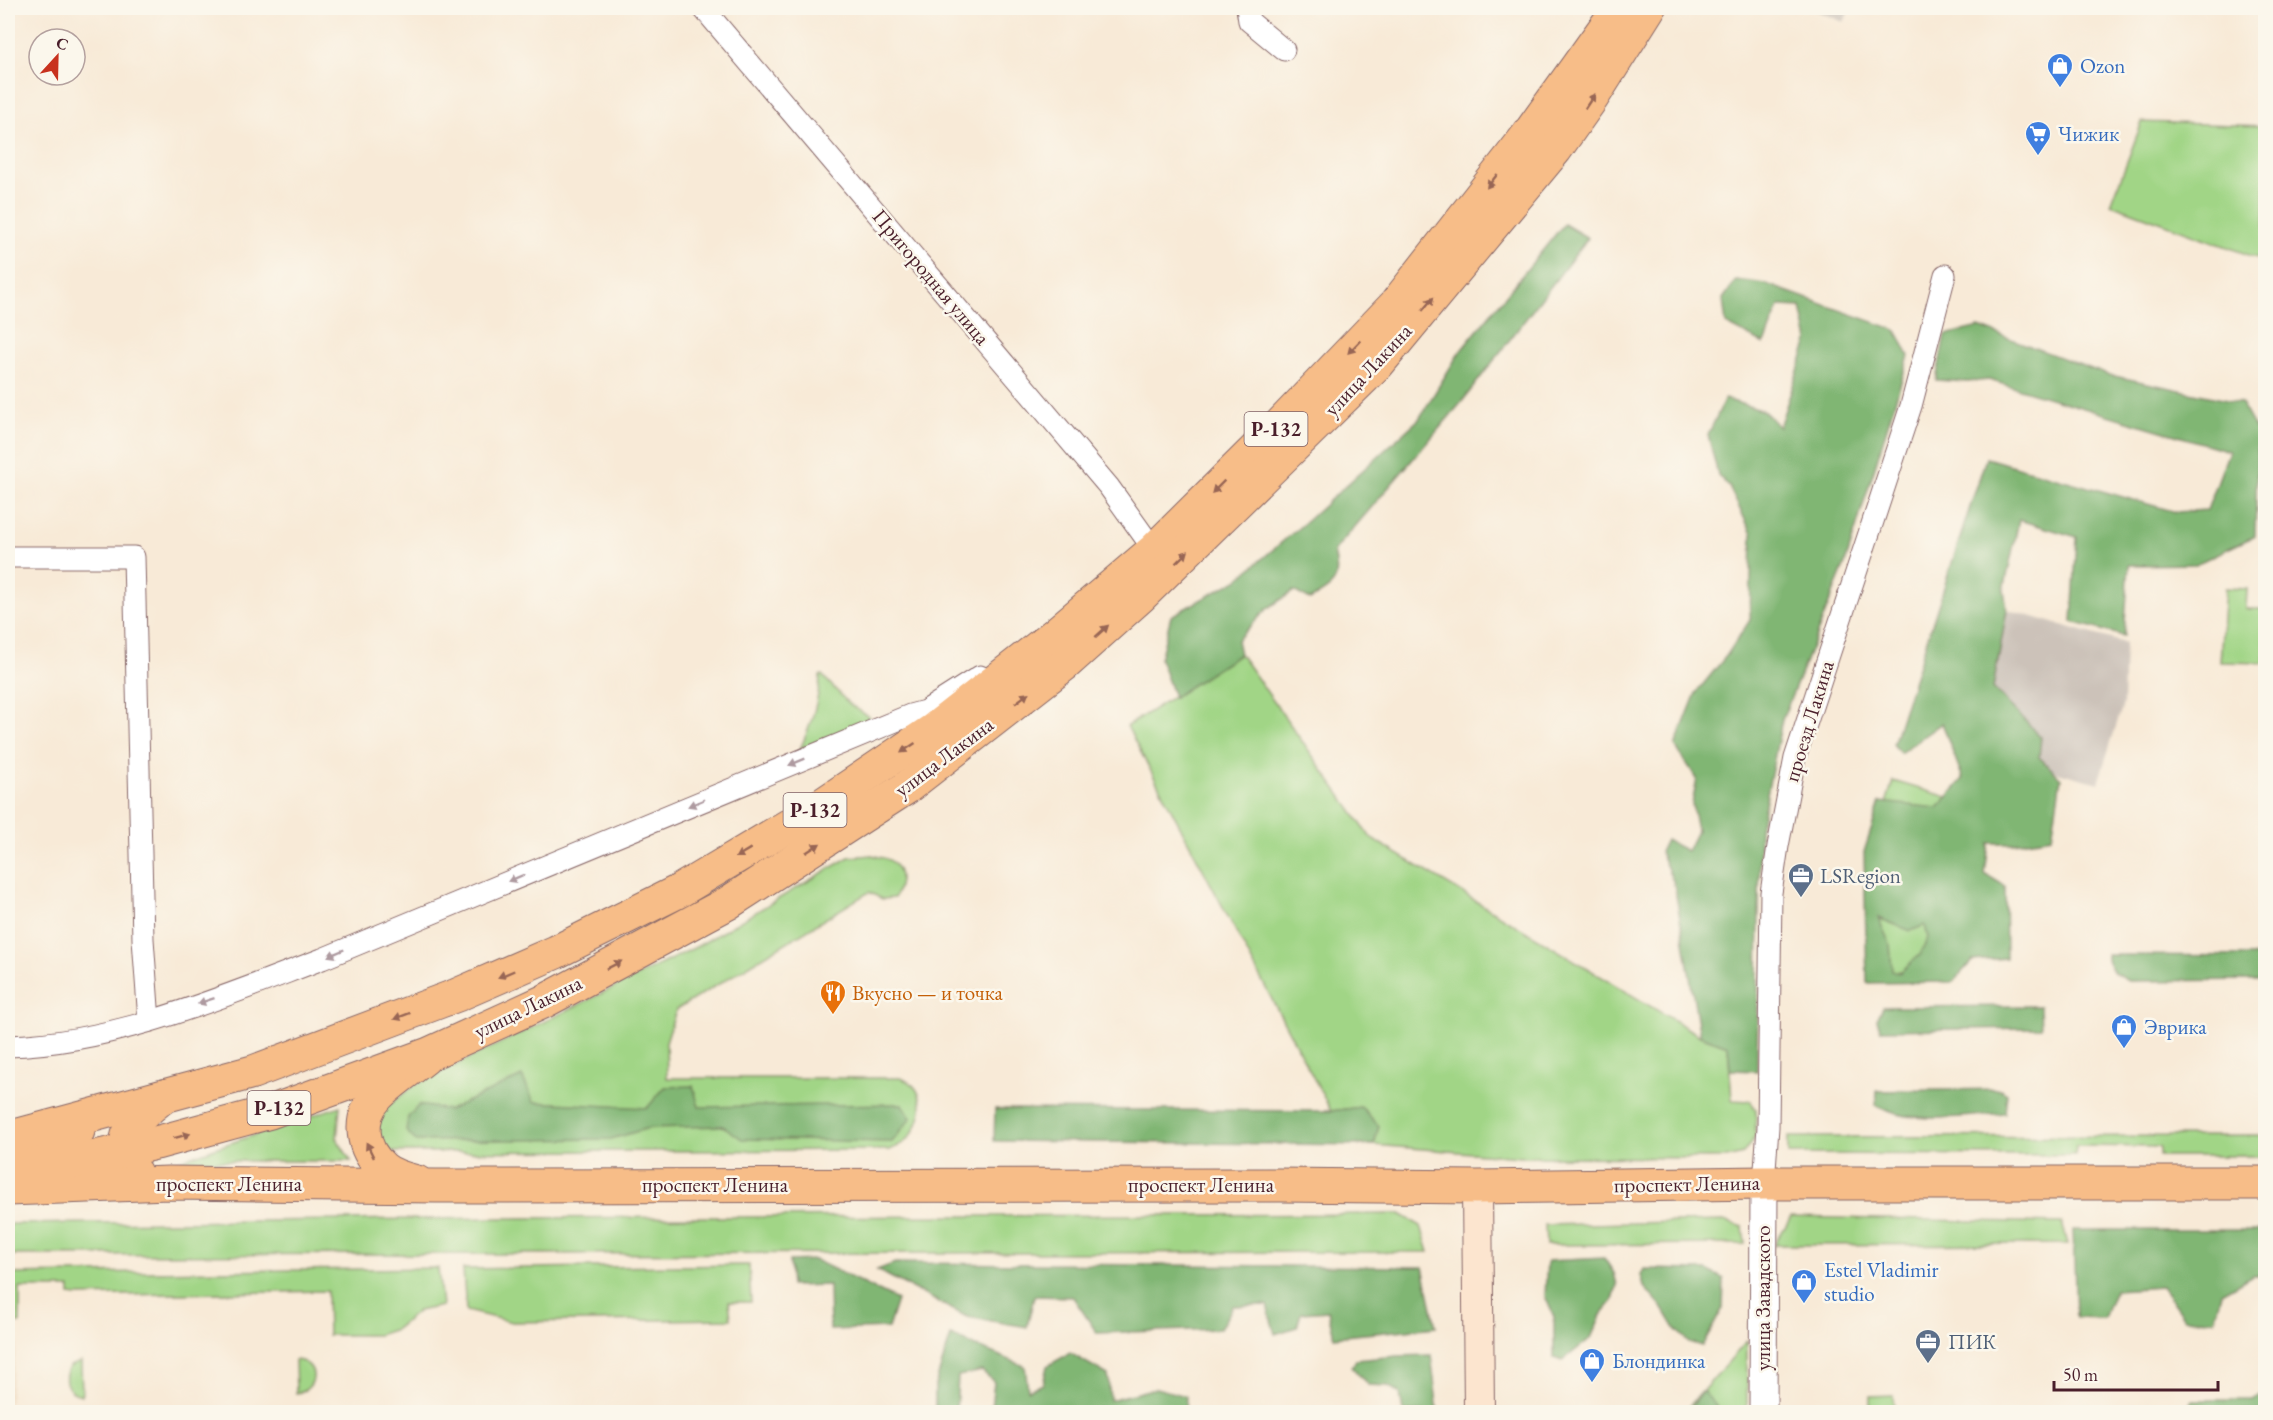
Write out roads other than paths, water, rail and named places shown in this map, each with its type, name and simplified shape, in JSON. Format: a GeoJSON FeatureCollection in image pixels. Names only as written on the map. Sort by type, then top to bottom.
{"type":"FeatureCollection","features":[{"type":"Feature","properties":{"kind":"main road","name":"улица Лакина"},"geometry":{"type":"LineString","coordinates":[[8,1138],[253,1072],[457,995],[556,952],[679,891],[810,813],[933,730],[1054,635],[1154,550],[1275,430],[1395,305],[1528,135],[1619,8]]}},
{"type":"Feature","properties":{"kind":"main road","name":"улица Лакина"},"geometry":{"type":"LineString","coordinates":[[8,1177],[42,1171],[270,1112],[429,1054],[543,1002],[728,903],[906,788],[1064,665],[1140,597],[1377,365],[1556,149],[1592,98],[1649,8]]}},
{"type":"Feature","properties":{"kind":"main road"},"geometry":{"type":"LineString","coordinates":[[429,1054],[377,1097],[369,1107],[364,1121],[364,1134],[370,1153],[384,1169],[401,1178],[436,1186]]}},
{"type":"Feature","properties":{"kind":"main road"},"geometry":{"type":"LineString","coordinates":[[163,1097],[142,1113],[132,1126],[125,1150],[126,1161],[132,1171],[144,1178],[168,1183]]}},
{"type":"Feature","properties":{"kind":"main road"},"geometry":{"type":"LineString","coordinates":[[8,1162],[27,1151],[163,1097]]}},
{"type":"Feature","properties":{"kind":"main road","name":"проспект Ленина"},"geometry":{"type":"LineString","coordinates":[[8,1167],[136,1184]]}},
{"type":"Feature","properties":{"kind":"main road","name":"проспект Ленина"},"geometry":{"type":"LineString","coordinates":[[8,1189],[168,1183],[436,1186],[1280,1185],[1478,1187],[1764,1183],[2265,1183]]}},
{"type":"Feature","properties":{"kind":"main road"},"geometry":{"type":"LineString","coordinates":[[1478,1187],[1479,1413]]}},
{"type":"Feature","properties":{"kind":"street","name":"Пригородная улица"},"geometry":{"type":"LineString","coordinates":[[703,8],[1109,487],[1154,550]]}},
{"type":"Feature","properties":{"kind":"street"},"geometry":{"type":"LineString","coordinates":[[1247,8],[1249,21],[1284,50]]}},
{"type":"Feature","properties":{"kind":"street","name":"проезд Лакина"},"geometry":{"type":"LineString","coordinates":[[1764,1183],[1768,1128],[1771,893],[1792,769],[1911,406],[1945,275]]}},
{"type":"Feature","properties":{"kind":"street"},"geometry":{"type":"LineString","coordinates":[[8,557],[134,557],[143,939],[149,1021]]}},
{"type":"Feature","properties":{"kind":"street"},"geometry":{"type":"LineString","coordinates":[[8,1046],[86,1036],[149,1021],[322,959],[747,782],[910,715],[925,711],[1010,656],[1054,635]]}},
{"type":"Feature","properties":{"kind":"street","name":"улица Завадского"},"geometry":{"type":"LineString","coordinates":[[1763,1413],[1764,1183]]}},
{"type":"Feature","properties":{"kind":"place","name":"Ozon"},"geometry":{"type":"Point","coordinates":[2060,89]}},
{"type":"Feature","properties":{"kind":"place","name":"Чижик"},"geometry":{"type":"Point","coordinates":[2038,157]}},
{"type":"Feature","properties":{"kind":"place","name":"LSRegion"},"geometry":{"type":"Point","coordinates":[1801,899]}},
{"type":"Feature","properties":{"kind":"place","name":"Вкусно — и точка"},"geometry":{"type":"Point","coordinates":[833,1016]}},
{"type":"Feature","properties":{"kind":"place","name":"Эврика"},"geometry":{"type":"Point","coordinates":[2124,1050]}},
{"type":"Feature","properties":{"kind":"place","name":"Estel Vladimir studio"},"geometry":{"type":"Point","coordinates":[1804,1305]}},
{"type":"Feature","properties":{"kind":"place","name":"ПИК"},"geometry":{"type":"Point","coordinates":[1928,1365]}},
{"type":"Feature","properties":{"kind":"place","name":"Блондинка"},"geometry":{"type":"Point","coordinates":[1592,1384]}}]}
